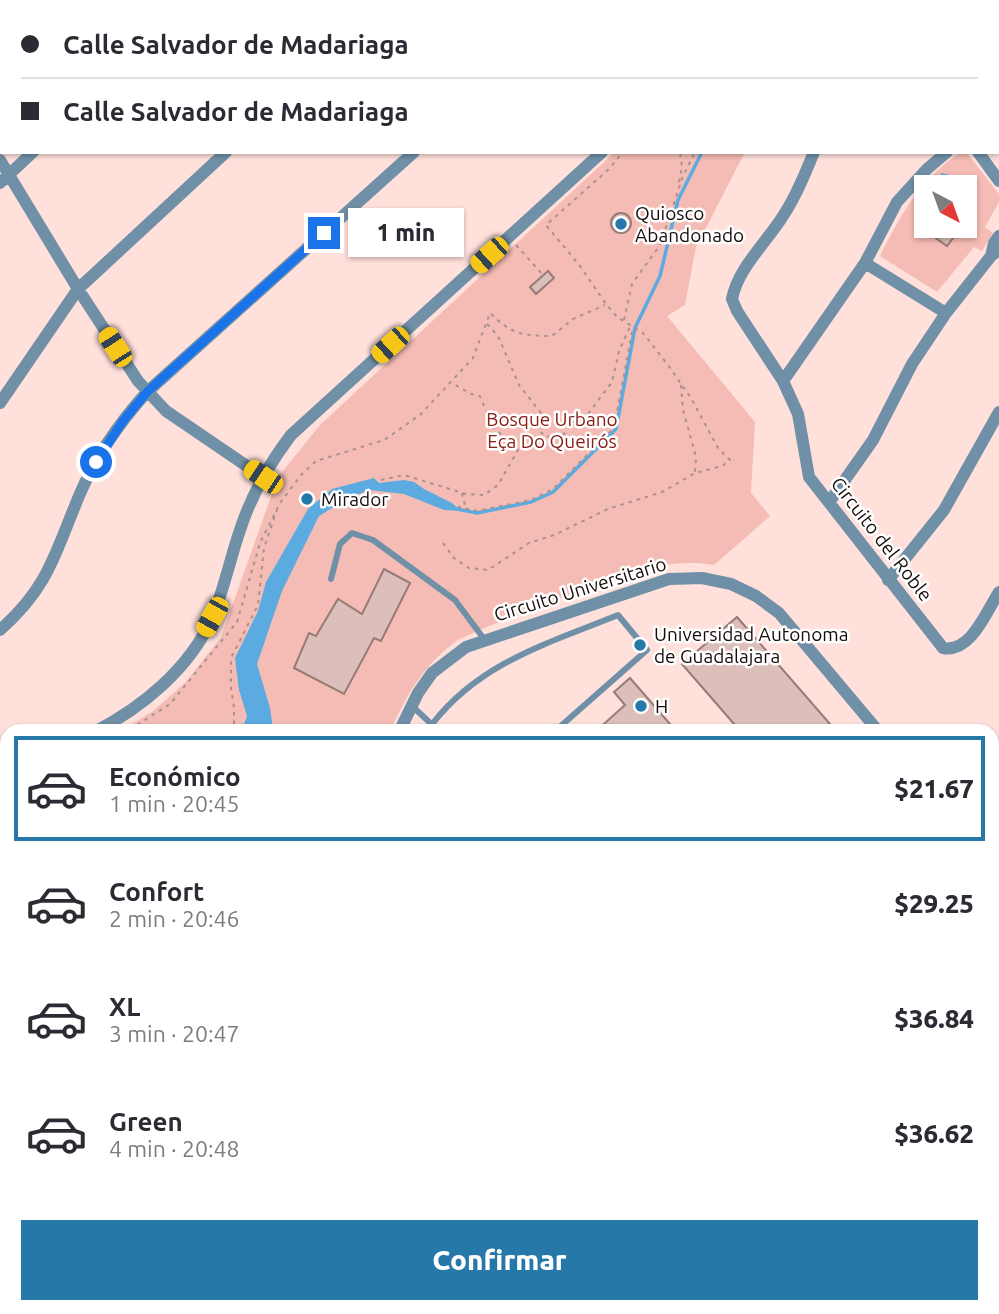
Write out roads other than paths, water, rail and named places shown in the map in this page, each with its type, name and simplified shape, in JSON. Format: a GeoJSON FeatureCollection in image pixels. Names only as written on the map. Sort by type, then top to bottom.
{"type":"FeatureCollection","features":[{"type":"Feature","properties":{"kind":"street"},"geometry":{"type":"LineString","coordinates":[[4,178],[31,154]]}},
{"type":"Feature","properties":{"kind":"street"},"geometry":{"type":"LineString","coordinates":[[0,403],[78,289],[224,154]]}},
{"type":"Feature","properties":{"kind":"street"},"geometry":{"type":"LineString","coordinates":[[0,630],[31,598],[47,575],[59,551],[79,495],[96,462],[123,421],[147,392],[412,154]]}},
{"type":"Feature","properties":{"kind":"street"},"geometry":{"type":"LineString","coordinates":[[109,724],[146,699],[172,675],[201,638],[212,617],[241,527],[263,477],[291,435],[600,154]]}},
{"type":"Feature","properties":{"kind":"street","name":"Circuito del Roble"},"geometry":{"type":"LineString","coordinates":[[813,154],[799,188],[783,216],[739,278],[732,299],[737,311],[783,381],[799,414],[809,477],[943,648],[957,655],[999,593]]}},
{"type":"Feature","properties":{"kind":"street"},"geometry":{"type":"LineString","coordinates":[[783,381],[865,263],[897,202],[945,154]]}},
{"type":"Feature","properties":{"kind":"street"},"geometry":{"type":"LineString","coordinates":[[979,154],[999,181]]}},
{"type":"Feature","properties":{"kind":"street"},"geometry":{"type":"LineString","coordinates":[[0,160],[4,178],[127,367],[147,392],[175,417],[263,477]]}},
{"type":"Feature","properties":{"kind":"street"},"geometry":{"type":"LineString","coordinates":[[830,501],[873,440],[912,364],[946,313],[995,253],[994,243],[999,236]]}},
{"type":"Feature","properties":{"kind":"street"},"geometry":{"type":"LineString","coordinates":[[865,263],[946,313]]}},
{"type":"Feature","properties":{"kind":"street"},"geometry":{"type":"LineString","coordinates":[[888,580],[944,510],[999,412]]}},
{"type":"Feature","properties":{"kind":"street","name":"Circuito Universitario"},"geometry":{"type":"LineString","coordinates":[[403,724],[418,693],[432,673],[466,647],[669,579],[702,578],[731,584],[756,596],[779,613],[872,724]]}},
{"type":"Feature","properties":{"kind":"lane"},"geometry":{"type":"LineString","coordinates":[[331,579],[340,544],[352,533],[373,540],[455,600],[484,639]]}},
{"type":"Feature","properties":{"kind":"lane"},"geometry":{"type":"LineString","coordinates":[[563,724],[647,650],[618,615],[609,598]]}},
{"type":"Feature","properties":{"kind":"lane"},"geometry":{"type":"LineString","coordinates":[[412,706],[433,723],[450,701],[501,664],[618,615]]}},
{"type":"Feature","properties":{"kind":"water"},"geometry":{"type":"Polygon","coordinates":[[[374,478],[379,483],[404,480],[414,482],[461,511],[444,510],[404,494],[370,490],[350,497],[319,516],[282,591],[257,664],[272,724],[244,724],[247,716],[239,690],[235,658],[258,611],[266,582],[308,509],[332,489],[374,478]]]}},
{"type":"Feature","properties":{"kind":"waterway"},"geometry":{"type":"LineString","coordinates":[[457,509],[477,513],[531,502],[553,492],[616,429],[635,328],[660,276],[678,200],[701,154]]}},
{"type":"Feature","properties":{"kind":"place","name":"Quiosco Abandonado"},"geometry":{"type":"Point","coordinates":[621,224]}},
{"type":"Feature","properties":{"kind":"place","name":"Mirador"},"geometry":{"type":"Point","coordinates":[307,499]}},
{"type":"Feature","properties":{"kind":"place","name":"Universidad Autonoma de Guadalajara"},"geometry":{"type":"Point","coordinates":[640,645]}},
{"type":"Feature","properties":{"kind":"place","name":"H"},"geometry":{"type":"Point","coordinates":[641,706]}},
{"type":"Feature","properties":{"kind":"park label","name":"Bosque Urbano Eça Do Queirós"},"geometry":{"type":"Point","coordinates":[552,430]}}]}
